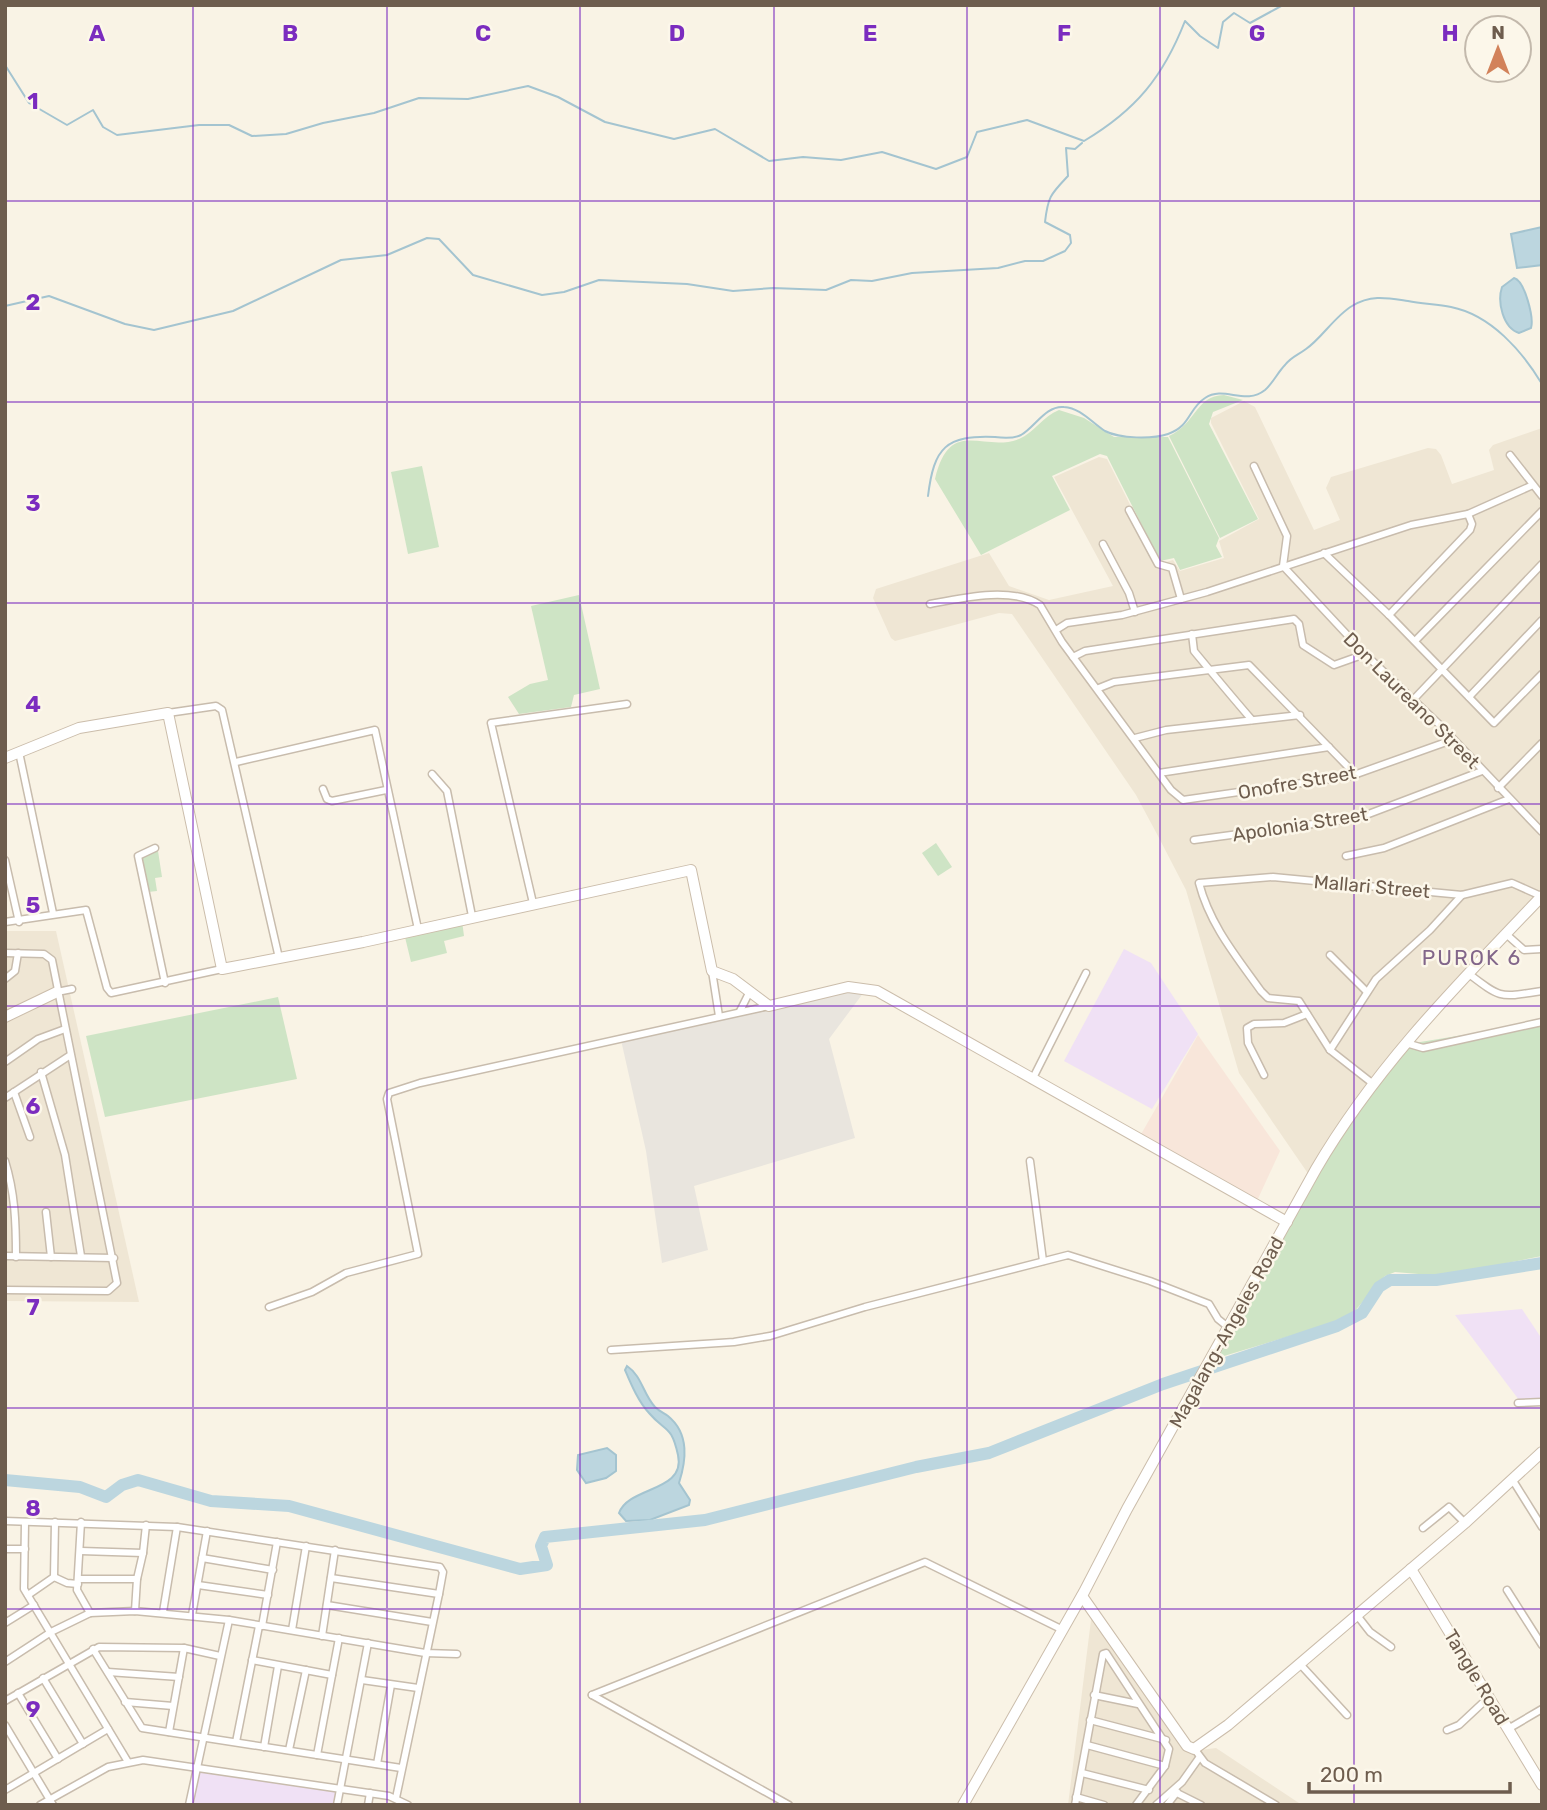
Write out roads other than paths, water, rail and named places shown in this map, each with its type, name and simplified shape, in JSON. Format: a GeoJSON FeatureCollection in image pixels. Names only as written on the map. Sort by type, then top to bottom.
{"type":"FeatureCollection","features":[{"type":"Feature","properties":{"kind":"street"},"geometry":{"type":"LineString","coordinates":[[1510,455],[1542,496]]}},
{"type":"Feature","properties":{"kind":"street"},"geometry":{"type":"LineString","coordinates":[[1255,466],[1287,536],[1283,566]]}},
{"type":"Feature","properties":{"kind":"street"},"geometry":{"type":"LineString","coordinates":[[1056,630],[1068,623],[1135,612],[1181,599],[1411,525],[1468,514],[1533,485]]}},
{"type":"Feature","properties":{"kind":"street"},"geometry":{"type":"LineString","coordinates":[[1129,510],[1158,564],[1172,568],[1181,599]]}},
{"type":"Feature","properties":{"kind":"street"},"geometry":{"type":"LineString","coordinates":[[1416,641],[1542,511]]}},
{"type":"Feature","properties":{"kind":"street"},"geometry":{"type":"LineString","coordinates":[[1389,615],[1470,530],[1472,524],[1468,514]]}},
{"type":"Feature","properties":{"kind":"street"},"geometry":{"type":"LineString","coordinates":[[1103,544],[1129,593],[1135,612]]}},
{"type":"Feature","properties":{"kind":"street"},"geometry":{"type":"LineString","coordinates":[[1324,553],[1416,641],[1440,670],[1494,723],[1542,674]]}},
{"type":"Feature","properties":{"kind":"street"},"geometry":{"type":"LineString","coordinates":[[1413,700],[1542,564]]}},
{"type":"Feature","properties":{"kind":"street","name":"Don Laureano Street"},"geometry":{"type":"LineString","coordinates":[[1283,566],[1365,654],[1542,832]]}},
{"type":"Feature","properties":{"kind":"street"},"geometry":{"type":"LineString","coordinates":[[930,604],[982,593],[1033,600],[1040,605],[1073,657],[1099,688],[1159,773],[1329,747]]}},
{"type":"Feature","properties":{"kind":"street"},"geometry":{"type":"LineString","coordinates":[[1073,657],[1085,651],[1296,619],[1303,645],[1334,664],[1365,654]]}},
{"type":"Feature","properties":{"kind":"street"},"geometry":{"type":"LineString","coordinates":[[1469,696],[1542,620]]}},
{"type":"Feature","properties":{"kind":"street"},"geometry":{"type":"LineString","coordinates":[[1192,635],[1194,651],[1252,720]]}},
{"type":"Feature","properties":{"kind":"street"},"geometry":{"type":"LineString","coordinates":[[1099,688],[1119,681],[1249,665],[1356,775]]}},
{"type":"Feature","properties":{"kind":"street"},"geometry":{"type":"LineString","coordinates":[[533,903],[491,723],[626,704]]}},
{"type":"Feature","properties":{"kind":"street"},"geometry":{"type":"LineString","coordinates":[[5,758],[79,728],[168,712],[220,707],[236,762],[279,958]]}},
{"type":"Feature","properties":{"kind":"street"},"geometry":{"type":"LineString","coordinates":[[168,712],[222,969]]}},
{"type":"Feature","properties":{"kind":"street"},"geometry":{"type":"LineString","coordinates":[[1135,738],[1166,730],[1300,715]]}},
{"type":"Feature","properties":{"kind":"street"},"geometry":{"type":"LineString","coordinates":[[236,762],[375,730],[418,929]]}},
{"type":"Feature","properties":{"kind":"street","name":"Onofre Street"},"geometry":{"type":"LineString","coordinates":[[1159,773],[1179,799],[1187,800],[1356,775],[1452,740]]}},
{"type":"Feature","properties":{"kind":"street"},"geometry":{"type":"LineString","coordinates":[[1498,788],[1542,743]]}},
{"type":"Feature","properties":{"kind":"street"},"geometry":{"type":"LineString","coordinates":[[19,752],[53,913]]}},
{"type":"Feature","properties":{"kind":"street","name":"Apolonia Street"},"geometry":{"type":"LineString","coordinates":[[1194,841],[1358,818],[1482,771]]}},
{"type":"Feature","properties":{"kind":"street"},"geometry":{"type":"LineString","coordinates":[[432,774],[447,791],[472,916]]}},
{"type":"Feature","properties":{"kind":"street"},"geometry":{"type":"LineString","coordinates":[[323,789],[327,799],[332,801],[386,790]]}},
{"type":"Feature","properties":{"kind":"street"},"geometry":{"type":"LineString","coordinates":[[1346,856],[1384,848],[1508,799]]}},
{"type":"Feature","properties":{"kind":"street"},"geometry":{"type":"LineString","coordinates":[[155,848],[138,856],[165,984]]}},
{"type":"Feature","properties":{"kind":"street"},"geometry":{"type":"LineString","coordinates":[[5,860],[19,922]]}},
{"type":"Feature","properties":{"kind":"street"},"geometry":{"type":"LineString","coordinates":[[5,922],[19,922],[82,909],[89,913],[107,988],[111,993],[165,984],[222,969],[691,870],[719,1016]]}},
{"type":"Feature","properties":{"kind":"street","name":"Mallari Street"},"geometry":{"type":"LineString","coordinates":[[1307,1014],[1297,999],[1268,998],[1261,991],[1215,927],[1204,905],[1199,883],[1273,877],[1462,895],[1512,883],[1535,890],[1542,896]]}},
{"type":"Feature","properties":{"kind":"street"},"geometry":{"type":"LineString","coordinates":[[1330,1049],[1378,977],[1430,930],[1462,895]]}},
{"type":"Feature","properties":{"kind":"street","name":"Magalang-Angeles Road"},"geometry":{"type":"LineString","coordinates":[[963,1805],[1083,1594],[1320,1161],[1372,1083],[1542,896]]}},
{"type":"Feature","properties":{"kind":"street"},"geometry":{"type":"LineString","coordinates":[[1506,934],[1524,950],[1542,949]]}},
{"type":"Feature","properties":{"kind":"street"},"geometry":{"type":"LineString","coordinates":[[5,953],[49,957],[114,1258],[117,1283],[108,1291],[5,1290]]}},
{"type":"Feature","properties":{"kind":"street"},"geometry":{"type":"LineString","coordinates":[[5,979],[15,971],[18,953]]}},
{"type":"Feature","properties":{"kind":"street"},"geometry":{"type":"LineString","coordinates":[[1330,955],[1367,992]]}},
{"type":"Feature","properties":{"kind":"street"},"geometry":{"type":"LineString","coordinates":[[712,971],[733,979],[769,1006]]}},
{"type":"Feature","properties":{"kind":"street"},"geometry":{"type":"LineString","coordinates":[[1031,1081],[1086,973]]}},
{"type":"Feature","properties":{"kind":"street"},"geometry":{"type":"LineString","coordinates":[[1469,974],[1496,994],[1510,998],[1542,991]]}},
{"type":"Feature","properties":{"kind":"street"},"geometry":{"type":"LineString","coordinates":[[269,1307],[312,1292],[346,1273],[418,1255],[387,1099],[389,1093],[421,1083],[848,987],[869,989],[1287,1222]]}},
{"type":"Feature","properties":{"kind":"street"},"geometry":{"type":"LineString","coordinates":[[5,1017],[57,992],[72,989]]}},
{"type":"Feature","properties":{"kind":"street"},"geometry":{"type":"LineString","coordinates":[[740,1011],[750,991]]}},
{"type":"Feature","properties":{"kind":"street"},"geometry":{"type":"LineString","coordinates":[[1264,1075],[1248,1043],[1247,1028],[1254,1024],[1284,1023],[1307,1014],[1330,1049],[1372,1083]]}},
{"type":"Feature","properties":{"kind":"street"},"geometry":{"type":"LineString","coordinates":[[1406,1043],[1423,1048],[1542,1022]]}},
{"type":"Feature","properties":{"kind":"street"},"geometry":{"type":"LineString","coordinates":[[5,1062],[38,1039],[65,1029]]}},
{"type":"Feature","properties":{"kind":"street"},"geometry":{"type":"LineString","coordinates":[[5,1098],[69,1056]]}},
{"type":"Feature","properties":{"kind":"street"},"geometry":{"type":"LineString","coordinates":[[41,1072],[65,1155],[81,1256]]}},
{"type":"Feature","properties":{"kind":"street"},"geometry":{"type":"LineString","coordinates":[[14,1091],[30,1137]]}},
{"type":"Feature","properties":{"kind":"street"},"geometry":{"type":"LineString","coordinates":[[1030,1160],[1043,1261]]}},
{"type":"Feature","properties":{"kind":"street"},"geometry":{"type":"LineString","coordinates":[[5,1161],[12,1185],[16,1257]]}},
{"type":"Feature","properties":{"kind":"street"},"geometry":{"type":"LineString","coordinates":[[46,1212],[51,1257]]}},
{"type":"Feature","properties":{"kind":"street"},"geometry":{"type":"LineString","coordinates":[[5,1256],[114,1258]]}},
{"type":"Feature","properties":{"kind":"street"},"geometry":{"type":"LineString","coordinates":[[611,1350],[734,1342],[770,1336],[866,1307],[1070,1256],[1150,1281],[1209,1304],[1218,1319],[1228,1327]]}},
{"type":"Feature","properties":{"kind":"street"},"geometry":{"type":"LineString","coordinates":[[1518,1403],[1542,1402]]}},
{"type":"Feature","properties":{"kind":"street"},"geometry":{"type":"LineString","coordinates":[[1167,1805],[1197,1749],[1465,1523],[1542,1452]]}},
{"type":"Feature","properties":{"kind":"street"},"geometry":{"type":"LineString","coordinates":[[1512,1479],[1542,1527]]}},
{"type":"Feature","properties":{"kind":"street"},"geometry":{"type":"LineString","coordinates":[[1423,1528],[1447,1507],[1465,1523]]}},
{"type":"Feature","properties":{"kind":"street"},"geometry":{"type":"LineString","coordinates":[[5,1521],[177,1527],[440,1567],[443,1572],[439,1594],[396,1798]]}},
{"type":"Feature","properties":{"kind":"street"},"geometry":{"type":"LineString","coordinates":[[25,1521],[23,1585],[128,1762]]}},
{"type":"Feature","properties":{"kind":"street"},"geometry":{"type":"LineString","coordinates":[[54,1577],[55,1522]]}},
{"type":"Feature","properties":{"kind":"street"},"geometry":{"type":"LineString","coordinates":[[81,1522],[77,1591],[90,1612]]}},
{"type":"Feature","properties":{"kind":"street"},"geometry":{"type":"LineString","coordinates":[[135,1611],[146,1525]]}},
{"type":"Feature","properties":{"kind":"street"},"geometry":{"type":"LineString","coordinates":[[163,1612],[177,1527]]}},
{"type":"Feature","properties":{"kind":"street"},"geometry":{"type":"LineString","coordinates":[[192,1615],[207,1531]]}},
{"type":"Feature","properties":{"kind":"street"},"geometry":{"type":"LineString","coordinates":[[236,1742],[277,1542]]}},
{"type":"Feature","properties":{"kind":"street"},"geometry":{"type":"LineString","coordinates":[[292,1630],[306,1546]]}},
{"type":"Feature","properties":{"kind":"street"},"geometry":{"type":"LineString","coordinates":[[5,1549],[25,1549]]}},
{"type":"Feature","properties":{"kind":"street"},"geometry":{"type":"LineString","coordinates":[[322,1636],[335,1550]]}},
{"type":"Feature","properties":{"kind":"street"},"geometry":{"type":"LineString","coordinates":[[80,1551],[143,1553]]}},
{"type":"Feature","properties":{"kind":"street"},"geometry":{"type":"LineString","coordinates":[[202,1558],[273,1570]]}},
{"type":"Feature","properties":{"kind":"street"},"geometry":{"type":"LineString","coordinates":[[789,1805],[592,1695],[925,1562],[1061,1629]]}},
{"type":"Feature","properties":{"kind":"street","name":"Tangle Road"},"geometry":{"type":"LineString","coordinates":[[1411,1569],[1542,1785]]}},
{"type":"Feature","properties":{"kind":"street"},"geometry":{"type":"LineString","coordinates":[[54,1577],[67,1583],[137,1579]]}},
{"type":"Feature","properties":{"kind":"street"},"geometry":{"type":"LineString","coordinates":[[28,1595],[54,1577]]}},
{"type":"Feature","properties":{"kind":"street"},"geometry":{"type":"LineString","coordinates":[[331,1578],[439,1594]]}},
{"type":"Feature","properties":{"kind":"street"},"geometry":{"type":"LineString","coordinates":[[198,1585],[268,1595]]}},
{"type":"Feature","properties":{"kind":"street"},"geometry":{"type":"LineString","coordinates":[[1507,1590],[1542,1646]]}},
{"type":"Feature","properties":{"kind":"street"},"geometry":{"type":"LineString","coordinates":[[1083,1594],[1197,1749],[1276,1805]]}},
{"type":"Feature","properties":{"kind":"street"},"geometry":{"type":"LineString","coordinates":[[5,1623],[34,1605]]}},
{"type":"Feature","properties":{"kind":"street"},"geometry":{"type":"LineString","coordinates":[[327,1605],[432,1622]]}},
{"type":"Feature","properties":{"kind":"street"},"geometry":{"type":"LineString","coordinates":[[5,1662],[51,1632],[90,1612],[135,1611],[192,1615],[425,1653],[457,1654]]}},
{"type":"Feature","properties":{"kind":"street"},"geometry":{"type":"LineString","coordinates":[[1356,1614],[1370,1632],[1391,1647]]}},
{"type":"Feature","properties":{"kind":"street"},"geometry":{"type":"LineString","coordinates":[[189,1805],[229,1620]]}},
{"type":"Feature","properties":{"kind":"street"},"geometry":{"type":"LineString","coordinates":[[317,1755],[339,1638]]}},
{"type":"Feature","properties":{"kind":"street"},"geometry":{"type":"LineString","coordinates":[[337,1805],[368,1643]]}},
{"type":"Feature","properties":{"kind":"street"},"geometry":{"type":"LineString","coordinates":[[5,1701],[93,1649],[124,1645],[184,1648],[220,1656]]}},
{"type":"Feature","properties":{"kind":"street"},"geometry":{"type":"LineString","coordinates":[[169,1732],[184,1648]]}},
{"type":"Feature","properties":{"kind":"street"},"geometry":{"type":"LineString","coordinates":[[93,1649],[142,1728],[401,1768]]}},
{"type":"Feature","properties":{"kind":"street"},"geometry":{"type":"LineString","coordinates":[[1104,1805],[1076,1801],[1094,1695],[1105,1653],[1138,1704],[1166,1740],[1169,1749],[1165,1766],[1136,1805]]}},
{"type":"Feature","properties":{"kind":"street"},"geometry":{"type":"LineString","coordinates":[[252,1660],[332,1675]]}},
{"type":"Feature","properties":{"kind":"street"},"geometry":{"type":"LineString","coordinates":[[1300,1663],[1347,1714]]}},
{"type":"Feature","properties":{"kind":"street"},"geometry":{"type":"LineString","coordinates":[[264,1747],[278,1665]]}},
{"type":"Feature","properties":{"kind":"street"},"geometry":{"type":"LineString","coordinates":[[289,1751],[306,1670]]}},
{"type":"Feature","properties":{"kind":"street"},"geometry":{"type":"LineString","coordinates":[[108,1672],[179,1677]]}},
{"type":"Feature","properties":{"kind":"street"},"geometry":{"type":"LineString","coordinates":[[43,1678],[83,1744]]}},
{"type":"Feature","properties":{"kind":"street"},"geometry":{"type":"LineString","coordinates":[[362,1680],[418,1688]]}},
{"type":"Feature","properties":{"kind":"street"},"geometry":{"type":"LineString","coordinates":[[377,1764],[391,1685]]}},
{"type":"Feature","properties":{"kind":"street"},"geometry":{"type":"LineString","coordinates":[[18,1693],[58,1759]]}},
{"type":"Feature","properties":{"kind":"street"},"geometry":{"type":"LineString","coordinates":[[1094,1695],[1138,1704]]}},
{"type":"Feature","properties":{"kind":"street"},"geometry":{"type":"LineString","coordinates":[[1447,1730],[1459,1725],[1489,1697]]}},
{"type":"Feature","properties":{"kind":"street"},"geometry":{"type":"LineString","coordinates":[[125,1702],[173,1706]]}},
{"type":"Feature","properties":{"kind":"street"},"geometry":{"type":"LineString","coordinates":[[1508,1729],[1542,1709]]}},
{"type":"Feature","properties":{"kind":"street"},"geometry":{"type":"LineString","coordinates":[[1090,1720],[1166,1740]]}},
{"type":"Feature","properties":{"kind":"street"},"geometry":{"type":"LineString","coordinates":[[5,1726],[52,1802]]}},
{"type":"Feature","properties":{"kind":"street"},"geometry":{"type":"LineString","coordinates":[[6,1787],[108,1728]]}},
{"type":"Feature","properties":{"kind":"street"},"geometry":{"type":"LineString","coordinates":[[1087,1745],[1165,1766]]}},
{"type":"Feature","properties":{"kind":"street"},"geometry":{"type":"LineString","coordinates":[[40,1805],[52,1802],[88,1776],[128,1762],[151,1761],[370,1793],[396,1798],[408,1805]]}},
{"type":"Feature","properties":{"kind":"street"},"geometry":{"type":"LineString","coordinates":[[1082,1773],[1149,1790]]}},
{"type":"Feature","properties":{"kind":"street"},"geometry":{"type":"LineString","coordinates":[[1156,1805],[1175,1791]]}},
{"type":"Feature","properties":{"kind":"street"},"geometry":{"type":"LineString","coordinates":[[1175,1791],[1201,1805]]}},
{"type":"Feature","properties":{"kind":"street"},"geometry":{"type":"LineString","coordinates":[[368,1805],[370,1793]]}},
{"type":"Feature","properties":{"kind":"water"},"geometry":{"type":"Polygon","coordinates":[[[1542,227],[1542,265],[1517,268],[1511,234],[1542,227]]]}},
{"type":"Feature","properties":{"kind":"water"},"geometry":{"type":"Polygon","coordinates":[[[1514,278],[1522,286],[1531,316],[1531,328],[1519,333],[1505,320],[1500,300],[1502,287],[1514,278]]]}},
{"type":"Feature","properties":{"kind":"water"},"geometry":{"type":"Polygon","coordinates":[[[627,1366],[636,1375],[655,1407],[675,1423],[683,1439],[684,1457],[679,1483],[690,1500],[689,1505],[650,1520],[626,1521],[619,1513],[625,1504],[674,1476],[678,1467],[678,1455],[670,1433],[638,1398],[625,1370],[627,1366]]]}},
{"type":"Feature","properties":{"kind":"water"},"geometry":{"type":"Polygon","coordinates":[[[607,1448],[616,1455],[616,1471],[606,1478],[586,1483],[577,1470],[578,1455],[607,1448]]]}},
{"type":"Feature","properties":{"kind":"waterway"},"geometry":{"type":"LineString","coordinates":[[5,65],[29,103],[67,125],[93,110],[103,127],[117,135],[199,125],[229,125],[252,136],[286,134],[323,123],[374,113],[419,98],[468,99],[528,86],[558,97],[605,122],[674,139],[715,129],[769,161],[803,157],[841,160],[882,152],[936,169],[967,157],[977,132],[1027,120],[1084,141],[1119,117],[1146,90],[1167,59],[1185,21],[1200,36],[1218,48],[1223,22],[1234,13],[1250,23],[1283,5]]}},
{"type":"Feature","properties":{"kind":"waterway"},"geometry":{"type":"LineString","coordinates":[[5,306],[49,296],[125,324],[154,330],[233,311],[341,260],[387,255],[427,238],[439,239],[473,275],[542,295],[564,292],[599,280],[687,284],[733,291],[773,288],[826,290],[851,280],[872,281],[912,273],[998,268],[1025,261],[1043,261],[1065,251],[1071,243],[1070,235],[1045,222],[1051,196],[1068,176],[1066,148],[1075,149],[1082,143]]}},
{"type":"Feature","properties":{"kind":"waterway"},"geometry":{"type":"LineString","coordinates":[[928,496],[934,466],[945,447],[965,438],[1018,436],[1046,413],[1058,407],[1076,410],[1111,434],[1145,437],[1162,436],[1175,431],[1205,398],[1220,394],[1250,396],[1265,390],[1290,360],[1312,345],[1346,310],[1373,298],[1446,306],[1466,311],[1504,336],[1525,359],[1542,384]]}},
{"type":"Feature","properties":{"kind":"waterway"},"geometry":{"type":"LineString","coordinates":[[5,1480],[80,1487],[106,1497],[122,1485],[138,1480],[211,1501],[289,1506],[520,1569],[547,1565],[541,1546],[545,1537],[705,1520],[916,1467],[989,1453],[1163,1384],[1337,1326],[1362,1313],[1379,1287],[1390,1280],[1436,1280],[1542,1263]]}},
{"type":"Feature","properties":{"kind":"district","name":"PUROK 6"},"geometry":{"type":"Point","coordinates":[1472,958]}}]}
